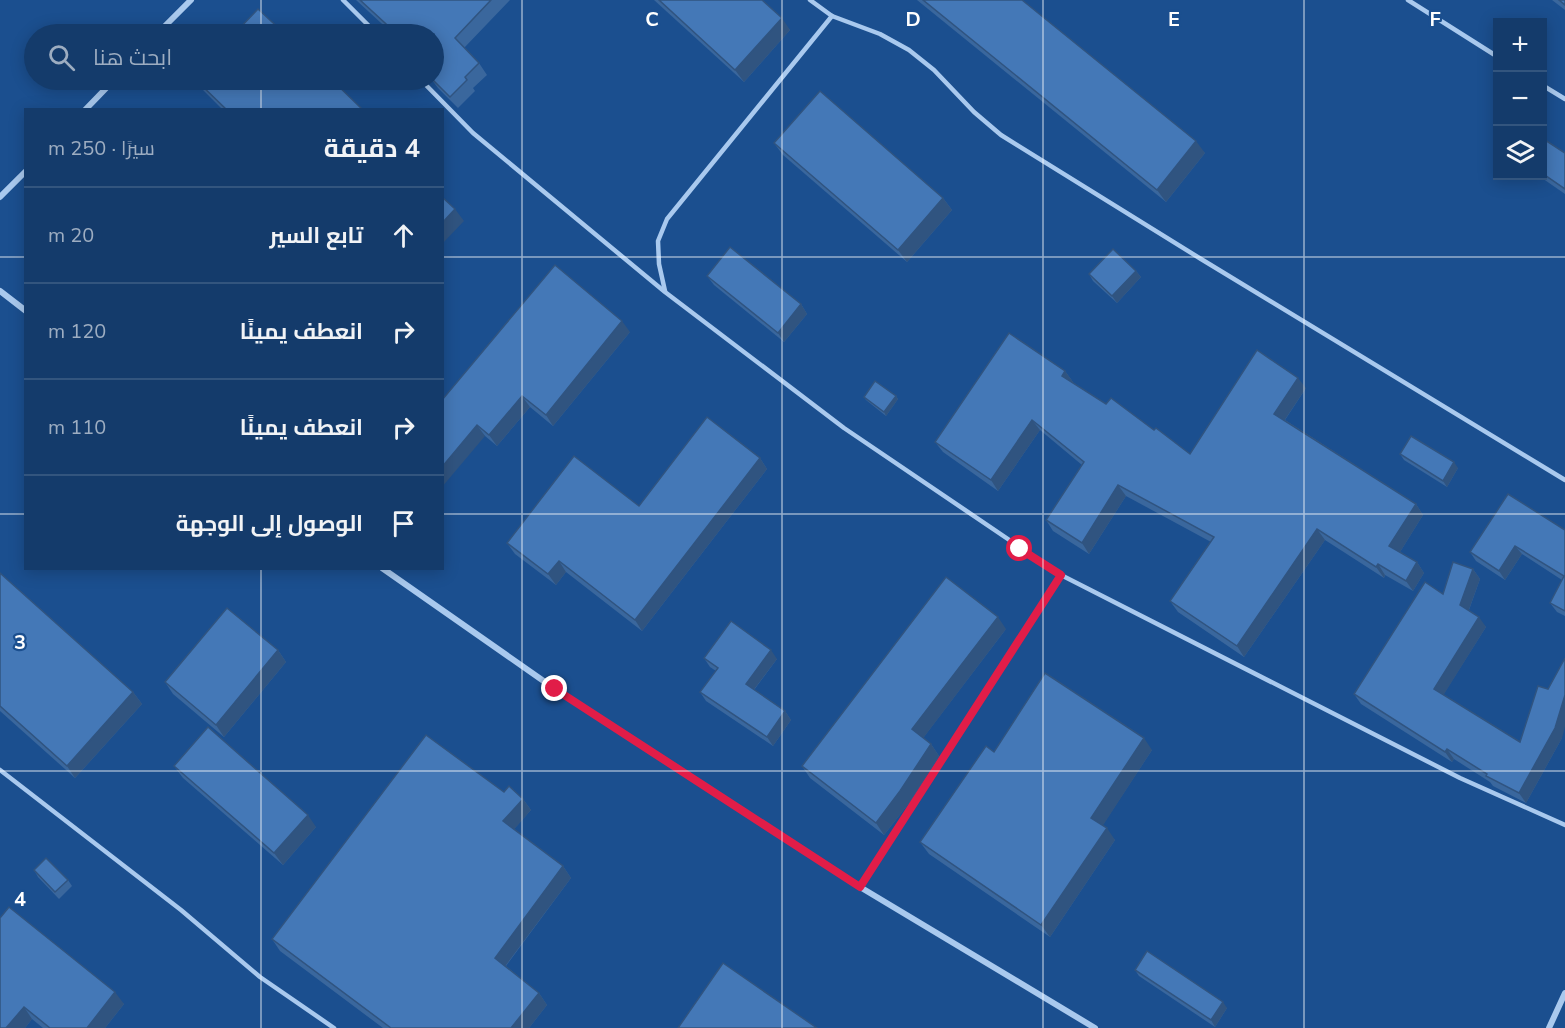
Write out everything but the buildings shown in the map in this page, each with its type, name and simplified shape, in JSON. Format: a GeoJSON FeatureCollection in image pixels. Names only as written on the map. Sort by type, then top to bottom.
{"type":"FeatureCollection","features":[{"type":"Feature","properties":{"kind":"street"},"geometry":{"type":"LineString","coordinates":[[167,24],[191,0]]}},
{"type":"Feature","properties":{"kind":"street"},"geometry":{"type":"LineString","coordinates":[[87,108],[104,90]]}},
{"type":"Feature","properties":{"kind":"street"},"geometry":{"type":"LineString","coordinates":[[0,197],[24,173]]}},
{"type":"Feature","properties":{"kind":"street"},"geometry":{"type":"LineString","coordinates":[[0,291],[24,309]]}},
{"type":"Feature","properties":{"kind":"street"},"geometry":{"type":"LineString","coordinates":[[385,570],[555,689],[860,887],[1095,1028]]}},
{"type":"Feature","properties":{"kind":"street"},"geometry":{"type":"LineString","coordinates":[[1549,1028],[1565,993]]}},
{"type":"Feature","properties":{"kind":"lane"},"geometry":{"type":"LineString","coordinates":[[343,0],[367,24]]}},
{"type":"Feature","properties":{"kind":"lane"},"geometry":{"type":"LineString","coordinates":[[810,0],[832,16],[880,34],[909,50],[1001,135],[1565,480]]}},
{"type":"Feature","properties":{"kind":"lane"},"geometry":{"type":"LineString","coordinates":[[1408,0],[1493,54]]}},
{"type":"Feature","properties":{"kind":"lane"},"geometry":{"type":"LineString","coordinates":[[665,292],[659,264],[658,241],[667,219],[832,16]]}},
{"type":"Feature","properties":{"kind":"lane"},"geometry":{"type":"LineString","coordinates":[[1547,88],[1565,99]]}},
{"type":"Feature","properties":{"kind":"lane"},"geometry":{"type":"LineString","coordinates":[[431,90],[473,132],[665,292],[844,428],[1061,575],[1460,778],[1565,825]]}},
{"type":"Feature","properties":{"kind":"lane"},"geometry":{"type":"LineString","coordinates":[[860,887],[1061,575]]}},
{"type":"Feature","properties":{"kind":"lane"},"geometry":{"type":"LineString","coordinates":[[0,770],[181,910],[260,977],[334,1028]]}},
{"type":"Feature","properties":{"kind":"route"},"geometry":{"type":"LineString","coordinates":[[555,689],[860,887],[1061,575],[1020,549]]}}]}
